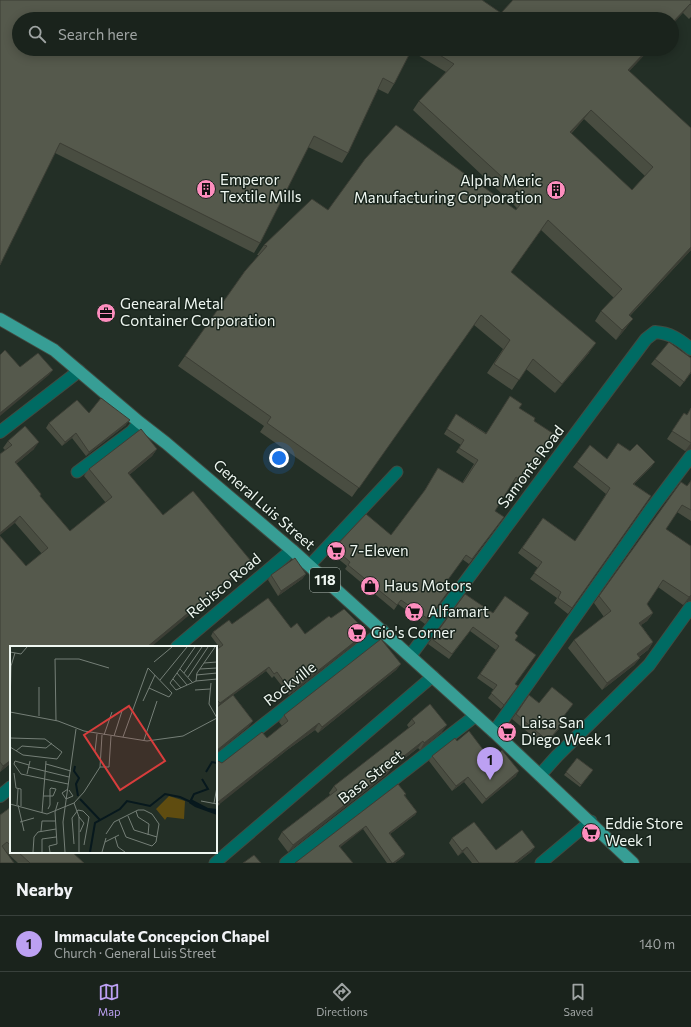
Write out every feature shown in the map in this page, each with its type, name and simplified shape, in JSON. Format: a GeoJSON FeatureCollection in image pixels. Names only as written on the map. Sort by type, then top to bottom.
{"type":"FeatureCollection","features":[{"type":"Feature","properties":{"kind":"main road","name":"General Luis Street"},"geometry":{"type":"LineString","coordinates":[[0,319],[54,350],[292,550],[433,676],[540,776],[591,821],[633,863]]}},
{"type":"Feature","properties":{"kind":"street","name":"Samonte Road"},"geometry":{"type":"LineString","coordinates":[[410,656],[646,338],[655,332],[667,332],[691,349]]}},
{"type":"Feature","properties":{"kind":"street"},"geometry":{"type":"LineString","coordinates":[[0,432],[79,371]]}},
{"type":"Feature","properties":{"kind":"street"},"geometry":{"type":"LineString","coordinates":[[494,732],[652,508],[691,456]]}},
{"type":"Feature","properties":{"kind":"street","name":"Rebisco Road"},"geometry":{"type":"LineString","coordinates":[[178,646],[292,550]]}},
{"type":"Feature","properties":{"kind":"street"},"geometry":{"type":"LineString","coordinates":[[540,776],[557,756],[648,665],[690,608]]}},
{"type":"Feature","properties":{"kind":"street","name":"Rockville"},"geometry":{"type":"LineString","coordinates":[[217,761],[383,631]]}},
{"type":"Feature","properties":{"kind":"street","name":"Basa Street"},"geometry":{"type":"LineString","coordinates":[[286,863],[475,716]]}},
{"type":"Feature","properties":{"kind":"street"},"geometry":{"type":"LineString","coordinates":[[0,796],[10,788]]}},
{"type":"Feature","properties":{"kind":"lane"},"geometry":{"type":"LineString","coordinates":[[77,472],[132,431],[139,422]]}},
{"type":"Feature","properties":{"kind":"lane"},"geometry":{"type":"LineString","coordinates":[[309,566],[397,472]]}},
{"type":"Feature","properties":{"kind":"lane"},"geometry":{"type":"LineString","coordinates":[[215,863],[433,676]]}},
{"type":"Feature","properties":{"kind":"lane"},"geometry":{"type":"LineString","coordinates":[[542,863],[591,821]]}},
{"type":"Feature","properties":{"kind":"building","name":"Emperor Textile Mills"},"geometry":{"type":"Polygon","coordinates":[[[0,0],[482,0],[500,12],[12,12],[12,56],[408,56],[394,84],[383,78],[348,153],[314,136],[260,243],[60,143],[0,265],[0,0]]]}},
{"type":"Feature","properties":{"kind":"building","name":"Emperor Textile Mills"},"geometry":{"type":"Polygon","coordinates":[[[513,0],[691,0],[691,5],[690,4],[679,16],[679,12],[502,12],[513,0]]]}},
{"type":"Feature","properties":{"kind":"building"},"geometry":{"type":"Polygon","coordinates":[[[441,56],[641,56],[628,70],[691,128],[691,247],[629,315],[633,319],[622,330],[601,311],[622,289],[548,220],[511,272],[596,343],[562,384],[533,359],[519,380],[494,364],[510,340],[481,315],[359,488],[267,423],[271,417],[185,356],[245,271],[267,246],[264,245],[312,199],[328,210],[365,159],[396,125],[516,210],[525,198],[419,101],[454,64],[441,56]],[[591,110],[570,132],[632,190],[653,167],[591,110]]]}},
{"type":"Feature","properties":{"kind":"building"},"geometry":{"type":"Polygon","coordinates":[[[669,342],[691,358],[691,372],[684,382],[655,359],[669,342]]]}},
{"type":"Feature","properties":{"kind":"building"},"geometry":{"type":"Polygon","coordinates":[[[5,350],[20,367],[38,353],[53,370],[0,413],[0,355],[5,350]]]}},
{"type":"Feature","properties":{"kind":"building"},"geometry":{"type":"Polygon","coordinates":[[[510,396],[522,404],[519,408],[535,418],[534,421],[554,434],[525,483],[516,477],[495,511],[504,517],[472,559],[466,555],[447,581],[453,585],[428,619],[401,600],[397,605],[348,565],[350,562],[334,548],[366,514],[391,535],[425,490],[438,468],[463,483],[478,460],[459,448],[464,440],[447,429],[456,414],[486,434],[510,396]]]}},
{"type":"Feature","properties":{"kind":"building"},"geometry":{"type":"Polygon","coordinates":[[[101,398],[130,420],[89,452],[76,433],[65,442],[49,423],[77,400],[89,413],[101,398]]]}},
{"type":"Feature","properties":{"kind":"building"},"geometry":{"type":"Polygon","coordinates":[[[691,408],[691,443],[672,431],[684,413],[687,415],[691,408]]]}},
{"type":"Feature","properties":{"kind":"building"},"geometry":{"type":"Polygon","coordinates":[[[25,426],[39,442],[15,462],[41,494],[40,496],[70,531],[112,497],[89,469],[141,429],[157,449],[128,473],[163,515],[193,491],[251,561],[148,646],[10,646],[10,761],[3,766],[0,762],[0,536],[26,566],[48,548],[20,516],[0,533],[0,454],[12,445],[8,441],[25,426]]]}},
{"type":"Feature","properties":{"kind":"building"},"geometry":{"type":"Polygon","coordinates":[[[618,443],[630,451],[637,444],[655,462],[633,484],[651,496],[572,608],[558,598],[561,592],[534,573],[542,562],[522,548],[543,518],[575,541],[610,488],[577,462],[590,445],[607,459],[618,443]]]}},
{"type":"Feature","properties":{"kind":"building"},"geometry":{"type":"Polygon","coordinates":[[[691,481],[691,510],[682,505],[666,529],[691,546],[691,595],[689,597],[663,580],[647,604],[653,613],[639,623],[653,642],[637,654],[640,658],[607,683],[574,640],[611,611],[599,596],[681,482],[687,486],[691,481]]]}},
{"type":"Feature","properties":{"kind":"building"},"geometry":{"type":"Polygon","coordinates":[[[295,558],[306,574],[281,591],[271,575],[295,558]]]}},
{"type":"Feature","properties":{"kind":"building"},"geometry":{"type":"Polygon","coordinates":[[[465,594],[493,613],[505,596],[529,613],[515,633],[518,636],[515,640],[536,655],[515,684],[518,686],[504,705],[491,693],[497,685],[480,674],[499,646],[473,627],[452,654],[432,639],[465,594]]]}},
{"type":"Feature","properties":{"kind":"building"},"geometry":{"type":"Polygon","coordinates":[[[268,598],[291,628],[297,623],[305,634],[329,616],[331,618],[344,609],[367,632],[291,692],[277,672],[274,674],[269,667],[220,703],[217,700],[217,649],[223,645],[213,632],[229,620],[232,624],[268,598]]]}},
{"type":"Feature","properties":{"kind":"building"},"geometry":{"type":"Polygon","coordinates":[[[381,639],[401,664],[322,727],[319,723],[218,802],[220,804],[217,806],[217,760],[222,763],[262,732],[267,738],[288,721],[284,715],[381,639]]]}},
{"type":"Feature","properties":{"kind":"building"},"geometry":{"type":"Polygon","coordinates":[[[552,687],[573,704],[560,721],[563,723],[548,741],[516,714],[529,695],[539,703],[552,687]]]}},
{"type":"Feature","properties":{"kind":"building"},"geometry":{"type":"Polygon","coordinates":[[[233,695],[253,721],[217,750],[217,720],[217,707],[233,695]]]}},
{"type":"Feature","properties":{"kind":"building"},"geometry":{"type":"Polygon","coordinates":[[[430,704],[447,725],[424,743],[423,741],[390,767],[391,769],[293,845],[282,832],[337,790],[334,786],[415,723],[412,719],[430,704]]]}},
{"type":"Feature","properties":{"kind":"building"},"geometry":{"type":"Polygon","coordinates":[[[469,731],[491,760],[502,750],[519,771],[486,799],[468,777],[456,786],[432,756],[455,738],[457,741],[469,731]]]}},
{"type":"Feature","properties":{"kind":"building"},"geometry":{"type":"Polygon","coordinates":[[[577,758],[593,770],[581,785],[566,772],[577,758]]]}},
{"type":"Feature","properties":{"kind":"building"},"geometry":{"type":"Polygon","coordinates":[[[398,784],[406,794],[404,795],[417,812],[389,833],[405,854],[392,863],[366,826],[339,846],[353,863],[295,863],[398,784]]]}},
{"type":"Feature","properties":{"kind":"building"},"geometry":{"type":"Polygon","coordinates":[[[10,808],[10,845],[7,842],[2,846],[14,863],[0,863],[0,815],[10,808]]]}},
{"type":"Feature","properties":{"kind":"building"},"geometry":{"type":"Polygon","coordinates":[[[474,822],[496,850],[522,830],[535,847],[514,863],[479,863],[467,847],[462,851],[452,838],[474,822]]]}},
{"type":"Feature","properties":{"kind":"building"},"geometry":{"type":"Polygon","coordinates":[[[19,853],[73,853],[84,863],[30,863],[19,853]]]}},
{"type":"Feature","properties":{"kind":"building"},"geometry":{"type":"Polygon","coordinates":[[[254,855],[261,863],[243,863],[254,855]]]}},
{"type":"Feature","properties":{"kind":"place","name":"Emperor Textile Mills"},"geometry":{"type":"Point","coordinates":[206,189]}},
{"type":"Feature","properties":{"kind":"place","name":"Alpha Meric Manufacturing Corporation"},"geometry":{"type":"Point","coordinates":[556,190]}},
{"type":"Feature","properties":{"kind":"place","name":"Genearal Metal Container Corporation"},"geometry":{"type":"Point","coordinates":[106,313]}},
{"type":"Feature","properties":{"kind":"place","name":"7-Eleven"},"geometry":{"type":"Point","coordinates":[336,551]}},
{"type":"Feature","properties":{"kind":"place","name":"Haus Motors"},"geometry":{"type":"Point","coordinates":[370,586]}},
{"type":"Feature","properties":{"kind":"place","name":"Alfamart"},"geometry":{"type":"Point","coordinates":[414,612]}},
{"type":"Feature","properties":{"kind":"place","name":"Gio's Corner"},"geometry":{"type":"Point","coordinates":[357,633]}},
{"type":"Feature","properties":{"kind":"place","name":"Laisa San Diego Week 1"},"geometry":{"type":"Point","coordinates":[507,732]}},
{"type":"Feature","properties":{"kind":"place","name":"Immaculate Concepcion Chapel"},"geometry":{"type":"Point","coordinates":[490,780]}},
{"type":"Feature","properties":{"kind":"place","name":"Eddie Store Week 1"},"geometry":{"type":"Point","coordinates":[591,833]}}]}
